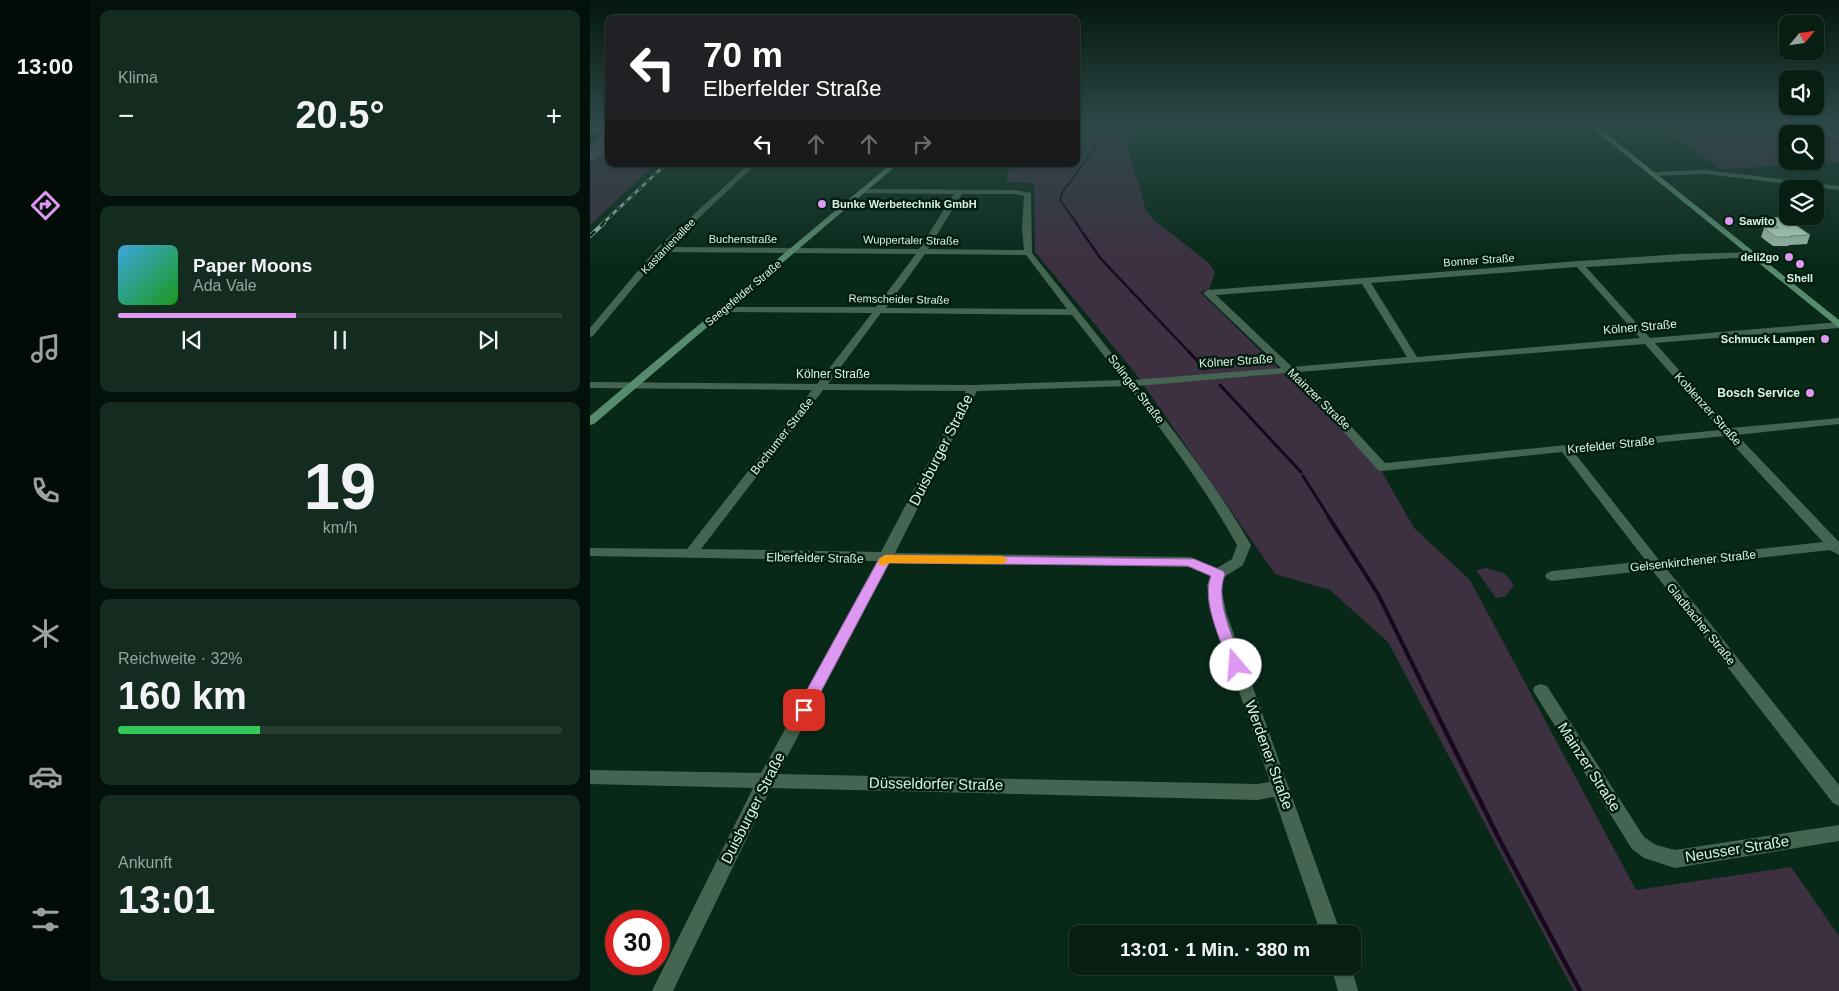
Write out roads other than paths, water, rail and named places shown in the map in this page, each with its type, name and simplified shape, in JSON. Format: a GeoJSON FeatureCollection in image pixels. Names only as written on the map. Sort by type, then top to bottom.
{"type":"FeatureCollection","features":[{"type":"Feature","properties":{"kind":"main road","name":"Seegefelder Straße"},"geometry":{"type":"LineString","coordinates":[[590,422],[889,169]]}},
{"type":"Feature","properties":{"kind":"main road"},"geometry":{"type":"LineString","coordinates":[[1646,169],[1839,325]]}},
{"type":"Feature","properties":{"kind":"street","name":"Kastanienallee"},"geometry":{"type":"LineString","coordinates":[[590,334],[662,249],[747,169]]}},
{"type":"Feature","properties":{"kind":"street"},"geometry":{"type":"LineString","coordinates":[[1652,174],[1706,172],[1839,188]]}},
{"type":"Feature","properties":{"kind":"street"},"geometry":{"type":"LineString","coordinates":[[862,191],[1014,192],[1030,196],[1026,228],[1028,253]]}},
{"type":"Feature","properties":{"kind":"street","name":"Bochumer Straße"},"geometry":{"type":"LineString","coordinates":[[690,555],[922,252],[959,192]]}},
{"type":"Feature","properties":{"kind":"street","name":"Buchenstraße"},"geometry":{"type":"LineString","coordinates":[[662,249],[794,250]]}},
{"type":"Feature","properties":{"kind":"street","name":"Wuppertaler Straße"},"geometry":{"type":"LineString","coordinates":[[794,250],[1028,253]]}},
{"type":"Feature","properties":{"kind":"street","name":"Solinger Straße"},"geometry":{"type":"LineString","coordinates":[[1028,253],[1132,383],[1185,452],[1219,501],[1244,545],[1238,562],[1218,574]]}},
{"type":"Feature","properties":{"kind":"street","name":"Bonner Straße"},"geometry":{"type":"LineString","coordinates":[[1208,293],[1579,264],[1751,254]]}},
{"type":"Feature","properties":{"kind":"street","name":"Koblenzer Straße"},"geometry":{"type":"LineString","coordinates":[[1579,264],[1728,432],[1836,548]]}},
{"type":"Feature","properties":{"kind":"street"},"geometry":{"type":"LineString","coordinates":[[1365,281],[1413,359]]}},
{"type":"Feature","properties":{"kind":"street","name":"Mainzer Straße"},"geometry":{"type":"LineString","coordinates":[[1208,293],[1354,434],[1382,467]]}},
{"type":"Feature","properties":{"kind":"street","name":"Remscheider Straße"},"geometry":{"type":"LineString","coordinates":[[724,309],[1074,312]]}},
{"type":"Feature","properties":{"kind":"street","name":"Kölner Straße"},"geometry":{"type":"LineString","coordinates":[[634,386],[973,388],[1132,383],[1839,325]]}},
{"type":"Feature","properties":{"kind":"street"},"geometry":{"type":"LineString","coordinates":[[590,385],[634,386]]}},
{"type":"Feature","properties":{"kind":"street","name":"Duisburger Straße"},"geometry":{"type":"LineString","coordinates":[[662,991],[766,780],[885,559],[973,388]]}},
{"type":"Feature","properties":{"kind":"street","name":"Krefelder Straße"},"geometry":{"type":"LineString","coordinates":[[1382,467],[1839,421]]}},
{"type":"Feature","properties":{"kind":"street","name":"Gladbacher Straße"},"geometry":{"type":"LineString","coordinates":[[1565,449],[1654,565],[1839,798]]}},
{"type":"Feature","properties":{"kind":"street","name":"Gelsenkirchener Straße"},"geometry":{"type":"LineString","coordinates":[[1552,576],[1836,548]]}},
{"type":"Feature","properties":{"kind":"street","name":"Elberfelder Straße"},"geometry":{"type":"LineString","coordinates":[[590,552],[885,559],[1190,562],[1218,574]]}},
{"type":"Feature","properties":{"kind":"street","name":"Werdener Straße"},"geometry":{"type":"LineString","coordinates":[[1218,574],[1214,586],[1218,612],[1329,925]]}},
{"type":"Feature","properties":{"kind":"street","name":"Mainzer Straße"},"geometry":{"type":"LineString","coordinates":[[1540,690],[1638,843]]}},
{"type":"Feature","properties":{"kind":"street","name":"Düsseldorfer Straße"},"geometry":{"type":"LineString","coordinates":[[590,777],[1257,792],[1281,788]]}},
{"type":"Feature","properties":{"kind":"street","name":"Neusser Straße"},"geometry":{"type":"LineString","coordinates":[[1638,843],[1651,852],[1675,858],[1839,833]]}},
{"type":"Feature","properties":{"kind":"street"},"geometry":{"type":"LineString","coordinates":[[1344,975],[1348,991]]}},
{"type":"Feature","properties":{"kind":"waterway"},"geometry":{"type":"LineString","coordinates":[[1077,224],[1060,200],[1062,193],[1079,169]]}},
{"type":"Feature","properties":{"kind":"waterway"},"geometry":{"type":"LineString","coordinates":[[1076,223],[1101,259],[1190,353]]}},
{"type":"Feature","properties":{"kind":"waterway"},"geometry":{"type":"LineString","coordinates":[[1189,352],[1205,369]]}},
{"type":"Feature","properties":{"kind":"waterway"},"geometry":{"type":"LineString","coordinates":[[1220,385],[1301,472]]}},
{"type":"Feature","properties":{"kind":"waterway"},"geometry":{"type":"LineString","coordinates":[[1303,476],[1329,517]]}},
{"type":"Feature","properties":{"kind":"waterway"},"geometry":{"type":"LineString","coordinates":[[1328,516],[1378,594],[1443,726]]}},
{"type":"Feature","properties":{"kind":"waterway"},"geometry":{"type":"LineString","coordinates":[[1442,724],[1496,833],[1580,991]]}},
{"type":"Feature","properties":{"kind":"railway"},"geometry":{"type":"LineString","coordinates":[[602,224],[660,169]]}},
{"type":"Feature","properties":{"kind":"railway"},"geometry":{"type":"LineString","coordinates":[[590,236],[604,223]]}},
{"type":"Feature","properties":{"kind":"place","name":"Bunke Werbetechnik GmbH"},"geometry":{"type":"Point","coordinates":[822,204]}},
{"type":"Feature","properties":{"kind":"place","name":"Sawito"},"geometry":{"type":"Point","coordinates":[1729,221]}},
{"type":"Feature","properties":{"kind":"place","name":"deli2go"},"geometry":{"type":"Point","coordinates":[1789,257]}},
{"type":"Feature","properties":{"kind":"place","name":"Shell"},"geometry":{"type":"Point","coordinates":[1800,264]}},
{"type":"Feature","properties":{"kind":"place","name":"Schmuck Lampen"},"geometry":{"type":"Point","coordinates":[1825,339]}},
{"type":"Feature","properties":{"kind":"place","name":"Bosch Service"},"geometry":{"type":"Point","coordinates":[1810,393]}}]}
